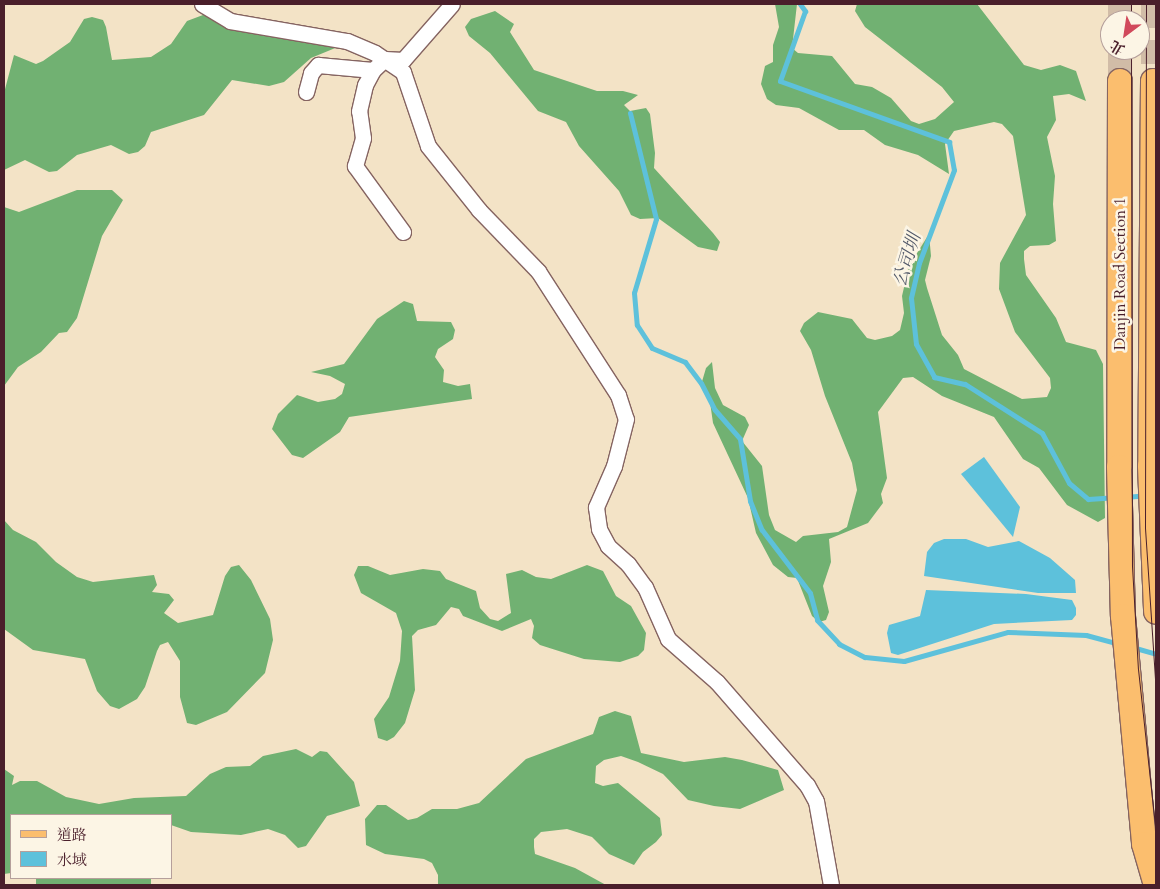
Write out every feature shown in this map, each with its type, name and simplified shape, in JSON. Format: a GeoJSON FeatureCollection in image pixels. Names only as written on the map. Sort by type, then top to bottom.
{"type":"FeatureCollection","features":[{"type":"Feature","properties":{"kind":"main road","name":"Danjin Road Section 1"},"geometry":{"type":"LineString","coordinates":[[1120,81],[1119,467],[1123,616],[1144,844],[1156,885]]}},
{"type":"Feature","properties":{"kind":"main road","name":"Danjin Road Section 1"},"geometry":{"type":"LineString","coordinates":[[1153,81],[1153,391],[1150,522],[1156,612]]}},
{"type":"Feature","properties":{"kind":"street"},"geometry":{"type":"LineString","coordinates":[[202,4],[230,21],[347,41],[385,59],[402,72],[428,146],[480,210],[538,271],[618,395],[626,418],[614,466],[596,507],[600,528],[608,546],[628,564],[645,587],[668,639],[717,682],[807,785],[816,801],[831,885]]}},
{"type":"Feature","properties":{"kind":"street"},"geometry":{"type":"LineString","coordinates":[[403,232],[355,166],[363,138],[359,111],[365,85],[372,70],[385,59],[403,60],[452,4]]}},
{"type":"Feature","properties":{"kind":"street"},"geometry":{"type":"LineString","coordinates":[[306,92],[311,72],[318,65],[372,70]]}},
{"type":"Feature","properties":{"kind":"green space"},"geometry":{"type":"Polygon","coordinates":[[[775,4],[797,4],[792,48],[798,53],[832,56],[855,84],[872,87],[891,98],[911,121],[919,124],[935,119],[954,102],[942,87],[865,27],[855,11],[857,4],[977,4],[1024,65],[1041,70],[1060,65],[1076,71],[1086,101],[1069,94],[1053,96],[1056,120],[1047,137],[1055,176],[1053,204],[1056,241],[1049,245],[1030,246],[1024,251],[1024,259],[1026,275],[1056,318],[1066,342],[1096,350],[1103,364],[1105,518],[1098,522],[1067,505],[1039,468],[1023,459],[994,417],[942,396],[913,377],[903,378],[878,412],[887,478],[881,494],[883,503],[868,523],[829,539],[831,562],[823,586],[829,612],[826,620],[819,622],[812,616],[797,578],[788,577],[773,565],[756,533],[748,498],[713,423],[710,402],[701,385],[706,368],[712,362],[715,388],[723,405],[745,417],[749,425],[742,441],[762,466],[769,515],[775,530],[796,542],[803,536],[838,532],[847,527],[857,490],[852,463],[825,396],[811,350],[800,331],[804,323],[818,312],[852,319],[867,338],[875,340],[892,336],[900,330],[904,313],[902,296],[909,266],[929,234],[931,256],[925,280],[927,288],[942,335],[958,355],[964,369],[1022,399],[1047,397],[1051,388],[1050,378],[1015,332],[999,289],[1000,263],[1026,215],[1013,136],[1002,124],[994,122],[954,131],[945,144],[949,174],[918,155],[885,145],[864,130],[839,130],[799,108],[776,105],[767,99],[761,84],[765,66],[773,62],[773,45],[779,27],[775,4]]]}},
{"type":"Feature","properties":{"kind":"green space"},"geometry":{"type":"Polygon","coordinates":[[[495,11],[514,24],[510,32],[534,70],[597,91],[623,91],[638,95],[624,105],[630,111],[646,108],[650,114],[655,153],[654,168],[720,242],[717,251],[698,247],[658,218],[640,219],[631,215],[619,191],[579,146],[566,122],[538,111],[490,53],[469,36],[465,27],[471,19],[495,11]]]}},
{"type":"Feature","properties":{"kind":"green space"},"geometry":{"type":"Polygon","coordinates":[[[203,15],[345,44],[311,58],[284,82],[269,86],[232,80],[204,115],[151,132],[145,146],[138,152],[129,154],[111,145],[77,155],[57,171],[49,172],[25,160],[4,170],[4,93],[14,55],[36,64],[43,61],[70,42],[84,19],[92,17],[103,20],[112,60],[151,57],[171,44],[187,21],[203,15]]]}},
{"type":"Feature","properties":{"kind":"green space"},"geometry":{"type":"Polygon","coordinates":[[[77,190],[112,190],[123,200],[102,236],[77,318],[67,332],[59,333],[41,352],[18,367],[4,386],[4,207],[19,212],[77,190]]]}},
{"type":"Feature","properties":{"kind":"green space"},"geometry":{"type":"Polygon","coordinates":[[[404,301],[413,304],[417,321],[451,322],[455,330],[453,339],[438,349],[435,357],[444,370],[443,382],[458,386],[470,384],[472,399],[349,417],[340,432],[303,458],[292,455],[272,429],[278,414],[297,395],[318,402],[335,399],[342,394],[345,384],[330,376],[311,372],[344,364],[377,319],[404,301]]]}},
{"type":"Feature","properties":{"kind":"green space"},"geometry":{"type":"Polygon","coordinates":[[[4,520],[13,530],[36,542],[56,562],[77,577],[93,582],[154,575],[157,585],[152,592],[169,594],[174,600],[164,613],[178,623],[213,615],[225,576],[231,567],[239,565],[251,580],[270,619],[273,640],[265,673],[227,712],[196,725],[187,723],[180,697],[180,661],[168,642],[160,645],[145,687],[137,699],[119,709],[110,706],[97,691],[85,659],[33,650],[4,629],[4,520]]]}},
{"type":"Feature","properties":{"kind":"green space"},"geometry":{"type":"Polygon","coordinates":[[[587,565],[603,571],[616,596],[631,606],[646,633],[644,650],[638,656],[620,662],[584,659],[540,645],[532,638],[534,626],[531,619],[502,631],[463,616],[459,609],[451,607],[436,625],[418,630],[412,636],[415,690],[405,723],[394,737],[387,741],[378,738],[374,719],[389,697],[400,661],[402,631],[396,613],[361,593],[354,575],[358,566],[368,566],[390,575],[423,569],[440,571],[446,579],[476,591],[480,608],[490,619],[498,621],[511,613],[506,574],[522,570],[536,577],[551,579],[587,565]]]}},
{"type":"Feature","properties":{"kind":"green space"},"geometry":{"type":"Polygon","coordinates":[[[615,711],[631,716],[641,753],[684,762],[725,757],[742,760],[778,770],[784,790],[740,809],[714,806],[688,800],[663,774],[638,762],[621,756],[604,760],[596,766],[595,783],[603,786],[618,783],[660,818],[662,835],[643,852],[634,865],[609,854],[592,837],[567,829],[541,832],[534,839],[534,847],[535,854],[575,868],[606,885],[438,885],[438,875],[432,863],[424,859],[385,854],[366,845],[365,819],[377,805],[386,805],[408,820],[417,818],[432,809],[457,809],[479,803],[526,759],[593,734],[599,717],[615,711]]]}},
{"type":"Feature","properties":{"kind":"green space"},"geometry":{"type":"Polygon","coordinates":[[[296,749],[312,757],[320,751],[327,752],[354,782],[360,806],[327,816],[306,846],[298,848],[285,835],[268,829],[241,835],[191,832],[172,825],[172,814],[10,814],[10,873],[4,874],[4,769],[14,776],[12,785],[20,781],[37,781],[66,797],[99,804],[134,798],[186,796],[210,774],[226,767],[250,766],[263,756],[296,749]]]}},
{"type":"Feature","properties":{"kind":"green space"},"geometry":{"type":"Polygon","coordinates":[[[36,879],[151,879],[151,885],[36,885],[36,879]]]}},
{"type":"Feature","properties":{"kind":"water"},"geometry":{"type":"Polygon","coordinates":[[[984,457],[1020,507],[1013,537],[961,474],[984,457]]]}},
{"type":"Feature","properties":{"kind":"water"},"geometry":{"type":"Polygon","coordinates":[[[944,539],[966,539],[988,547],[1019,541],[1050,558],[1075,580],[1076,593],[1038,593],[924,576],[927,552],[934,543],[944,539]]]}},
{"type":"Feature","properties":{"kind":"water"},"geometry":{"type":"Polygon","coordinates":[[[926,590],[1026,594],[1072,600],[1076,608],[1076,615],[1072,620],[994,624],[898,655],[891,653],[887,633],[889,625],[920,616],[926,590]]]}},
{"type":"Feature","properties":{"kind":"waterway","name":"公司圳"},"geometry":{"type":"LineString","coordinates":[[800,4],[805,11],[780,81],[949,142],[954,170],[919,263],[911,298],[916,344],[934,377],[965,384],[1042,433],[1069,483],[1088,499],[1114,497]]}},
{"type":"Feature","properties":{"kind":"waterway"},"geometry":{"type":"LineString","coordinates":[[630,113],[656,219],[634,293],[637,325],[652,348],[685,362],[701,383],[715,410],[740,439],[750,501],[762,530],[810,593],[817,620],[839,644],[865,657],[904,661],[1008,632],[1086,635],[1119,644]]}},
{"type":"Feature","properties":{"kind":"waterway","name":"公司圳"},"geometry":{"type":"LineString","coordinates":[[1125,497],[1146,495]]}},
{"type":"Feature","properties":{"kind":"waterway"},"geometry":{"type":"LineString","coordinates":[[1132,647],[1156,654]]}},
{"type":"Feature","properties":{"kind":"tunnel"},"geometry":{"type":"LineString","coordinates":[[1120,4],[1120,10]]}},
{"type":"Feature","properties":{"kind":"tunnel"},"geometry":{"type":"LineString","coordinates":[[1153,4],[1153,81]]}},
{"type":"Feature","properties":{"kind":"tunnel"},"geometry":{"type":"LineString","coordinates":[[1120,60],[1120,81]]}},
{"type":"Feature","properties":{"kind":"tram line"},"geometry":{"type":"LineString","coordinates":[[1131,4],[1131,10]]}},
{"type":"Feature","properties":{"kind":"tram line"},"geometry":{"type":"LineString","coordinates":[[1146,4],[1145,528],[1156,693]]}},
{"type":"Feature","properties":{"kind":"tram line"},"geometry":{"type":"LineString","coordinates":[[1131,60],[1132,566],[1138,669],[1156,834]]}}]}
